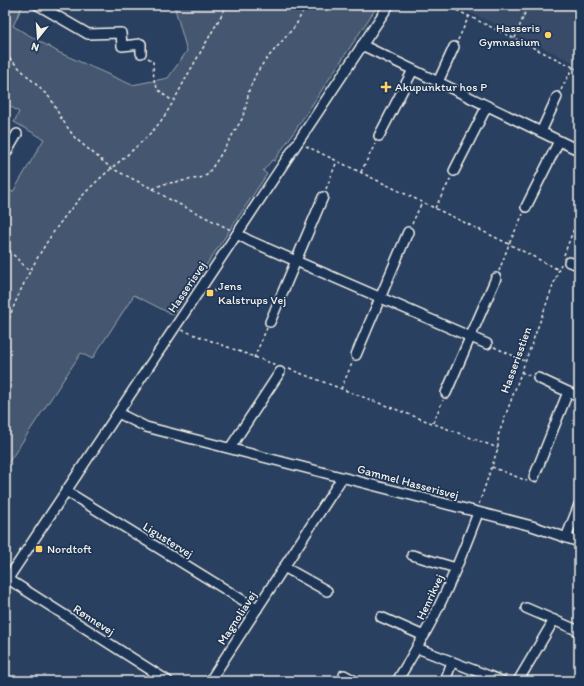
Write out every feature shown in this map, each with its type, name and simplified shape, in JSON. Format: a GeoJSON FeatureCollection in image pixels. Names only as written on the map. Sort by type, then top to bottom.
{"type":"FeatureCollection","features":[{"type":"Feature","properties":{"kind":"street"},"geometry":{"type":"LineString","coordinates":[[38,5],[88,34],[121,33],[122,46],[141,44],[142,53]]}},
{"type":"Feature","properties":{"kind":"street","name":"Hasserisvej"},"geometry":{"type":"LineString","coordinates":[[6,581],[118,413],[234,232],[389,5]]}},
{"type":"Feature","properties":{"kind":"street"},"geometry":{"type":"LineString","coordinates":[[362,45],[574,148]]}},
{"type":"Feature","properties":{"kind":"street"},"geometry":{"type":"LineString","coordinates":[[438,82],[454,47]]}},
{"type":"Feature","properties":{"kind":"street"},"geometry":{"type":"LineString","coordinates":[[379,136],[412,70]]}},
{"type":"Feature","properties":{"kind":"street"},"geometry":{"type":"LineString","coordinates":[[541,132],[557,98]]}},
{"type":"Feature","properties":{"kind":"street"},"geometry":{"type":"LineString","coordinates":[[454,172],[487,106]]}},
{"type":"Feature","properties":{"kind":"street"},"geometry":{"type":"LineString","coordinates":[[5,155],[17,134]]}},
{"type":"Feature","properties":{"kind":"street"},"geometry":{"type":"LineString","coordinates":[[526,207],[559,141]]}},
{"type":"Feature","properties":{"kind":"street"},"geometry":{"type":"LineString","coordinates":[[270,322],[323,197]]}},
{"type":"Feature","properties":{"kind":"street"},"geometry":{"type":"LineString","coordinates":[[234,232],[250,241],[486,344]]}},
{"type":"Feature","properties":{"kind":"street"},"geometry":{"type":"LineString","coordinates":[[356,355],[408,232]]}},
{"type":"Feature","properties":{"kind":"street"},"geometry":{"type":"LineString","coordinates":[[569,262],[579,265]]}},
{"type":"Feature","properties":{"kind":"street"},"geometry":{"type":"LineString","coordinates":[[446,393],[496,278]]}},
{"type":"Feature","properties":{"kind":"street"},"geometry":{"type":"LineString","coordinates":[[230,448],[284,370]]}},
{"type":"Feature","properties":{"kind":"street"},"geometry":{"type":"LineString","coordinates":[[538,378],[579,397]]}},
{"type":"Feature","properties":{"kind":"street"},"geometry":{"type":"LineString","coordinates":[[534,477],[568,392]]}},
{"type":"Feature","properties":{"kind":"street","name":"Gammel Hasserisvej"},"geometry":{"type":"LineString","coordinates":[[118,413],[146,427],[532,526],[579,542]]}},
{"type":"Feature","properties":{"kind":"street","name":"Magnoliavej"},"geometry":{"type":"LineString","coordinates":[[210,681],[342,478]]}},
{"type":"Feature","properties":{"kind":"street","name":"Ligustervej"},"geometry":{"type":"LineString","coordinates":[[66,491],[257,609]]}},
{"type":"Feature","properties":{"kind":"street"},"geometry":{"type":"LineString","coordinates":[[566,538],[579,505]]}},
{"type":"Feature","properties":{"kind":"street","name":"Henrikvej"},"geometry":{"type":"LineString","coordinates":[[397,681],[440,606],[478,513]]}},
{"type":"Feature","properties":{"kind":"street","name":"Henrikvej"},"geometry":{"type":"LineString","coordinates":[[412,555],[456,568]]}},
{"type":"Feature","properties":{"kind":"street"},"geometry":{"type":"LineString","coordinates":[[284,567],[327,591]]}},
{"type":"Feature","properties":{"kind":"street","name":"Rønnevej"},"geometry":{"type":"LineString","coordinates":[[6,581],[168,681]]}},
{"type":"Feature","properties":{"kind":"street"},"geometry":{"type":"LineString","coordinates":[[526,608],[579,631]]}},
{"type":"Feature","properties":{"kind":"street","name":"Henrikvej"},"geometry":{"type":"LineString","coordinates":[[381,617],[424,636]]}},
{"type":"Feature","properties":{"kind":"street"},"geometry":{"type":"LineString","coordinates":[[518,681],[554,620]]}},
{"type":"Feature","properties":{"kind":"street"},"geometry":{"type":"LineString","coordinates":[[417,648],[502,681]]}},
{"type":"Feature","properties":{"kind":"street"},"geometry":{"type":"LineString","coordinates":[[445,681],[452,662]]}},
{"type":"Feature","properties":{"kind":"street"},"geometry":{"type":"LineString","coordinates":[[344,675],[355,681]]}},
{"type":"Feature","properties":{"kind":"path"},"geometry":{"type":"LineString","coordinates":[[5,330],[22,287],[37,259],[65,217],[89,188],[152,131],[173,101],[227,5]]}},
{"type":"Feature","properties":{"kind":"path"},"geometry":{"type":"LineString","coordinates":[[153,189],[163,184],[200,178],[207,175],[242,119],[256,74],[264,62],[296,25],[306,5]]}},
{"type":"Feature","properties":{"kind":"path"},"geometry":{"type":"LineString","coordinates":[[446,5],[579,70]]}},
{"type":"Feature","properties":{"kind":"path"},"geometry":{"type":"LineString","coordinates":[[515,38],[528,5]]}},
{"type":"Feature","properties":{"kind":"path"},"geometry":{"type":"LineString","coordinates":[[454,47],[469,16]]}},
{"type":"Feature","properties":{"kind":"path"},"geometry":{"type":"LineString","coordinates":[[142,53],[153,60],[154,80],[158,90],[173,101]]}},
{"type":"Feature","properties":{"kind":"path"},"geometry":{"type":"LineString","coordinates":[[5,54],[51,99],[61,118],[75,138],[111,168],[234,232]]}},
{"type":"Feature","properties":{"kind":"path"},"geometry":{"type":"LineString","coordinates":[[557,98],[573,67]]}},
{"type":"Feature","properties":{"kind":"path"},"geometry":{"type":"LineString","coordinates":[[361,172],[379,136]]}},
{"type":"Feature","properties":{"kind":"path"},"geometry":{"type":"LineString","coordinates":[[304,145],[509,244],[559,270]]}},
{"type":"Feature","properties":{"kind":"path"},"geometry":{"type":"LineString","coordinates":[[323,197],[337,161]]}},
{"type":"Feature","properties":{"kind":"path"},"geometry":{"type":"LineString","coordinates":[[435,208],[454,172]]}},
{"type":"Feature","properties":{"kind":"path"},"geometry":{"type":"LineString","coordinates":[[408,232],[422,202]]}},
{"type":"Feature","properties":{"kind":"path"},"geometry":{"type":"LineString","coordinates":[[496,278],[509,244],[526,207]]}},
{"type":"Feature","properties":{"kind":"path","name":"Hasserisstien"},"geometry":{"type":"LineString","coordinates":[[478,513],[479,504],[498,448],[498,436],[579,215]]}},
{"type":"Feature","properties":{"kind":"path"},"geometry":{"type":"LineString","coordinates":[[5,246],[30,272]]}},
{"type":"Feature","properties":{"kind":"path"},"geometry":{"type":"LineString","coordinates":[[254,358],[270,322]]}},
{"type":"Feature","properties":{"kind":"path"},"geometry":{"type":"LineString","coordinates":[[181,330],[284,370],[341,389],[498,448]]}},
{"type":"Feature","properties":{"kind":"path"},"geometry":{"type":"LineString","coordinates":[[486,344],[525,361]]}},
{"type":"Feature","properties":{"kind":"path"},"geometry":{"type":"LineString","coordinates":[[341,389],[356,355]]}},
{"type":"Feature","properties":{"kind":"path"},"geometry":{"type":"LineString","coordinates":[[433,423],[446,393]]}},
{"type":"Feature","properties":{"kind":"path"},"geometry":{"type":"LineString","coordinates":[[492,467],[528,482],[534,477]]}},
{"type":"Feature","properties":{"kind":"shaded area"},"geometry":{"type":"Polygon","coordinates":[[[5,5],[23,5],[13,26],[60,53],[132,85],[168,78],[187,51],[174,5],[378,5],[274,161],[272,160],[263,171],[267,174],[173,315],[134,295],[92,359],[81,353],[5,468],[5,188],[13,192],[44,139],[14,122],[19,112],[5,103],[5,5]]]}},
{"type":"Feature","properties":{"kind":"shaded area","name":"Hasseris Gymnasium"},"geometry":{"type":"Polygon","coordinates":[[[455,5],[579,5],[579,65],[455,5]]]}},
{"type":"Feature","properties":{"kind":"place","name":"Hasseris Gymnasium"},"geometry":{"type":"Point","coordinates":[548,35]}},
{"type":"Feature","properties":{"kind":"place","name":"Akupunktur hos P"},"geometry":{"type":"Point","coordinates":[386,87]}},
{"type":"Feature","properties":{"kind":"place","name":"Jens Kalstrups Vej"},"geometry":{"type":"Point","coordinates":[210,293]}},
{"type":"Feature","properties":{"kind":"place","name":"Nordtoft"},"geometry":{"type":"Point","coordinates":[39,549]}}]}
